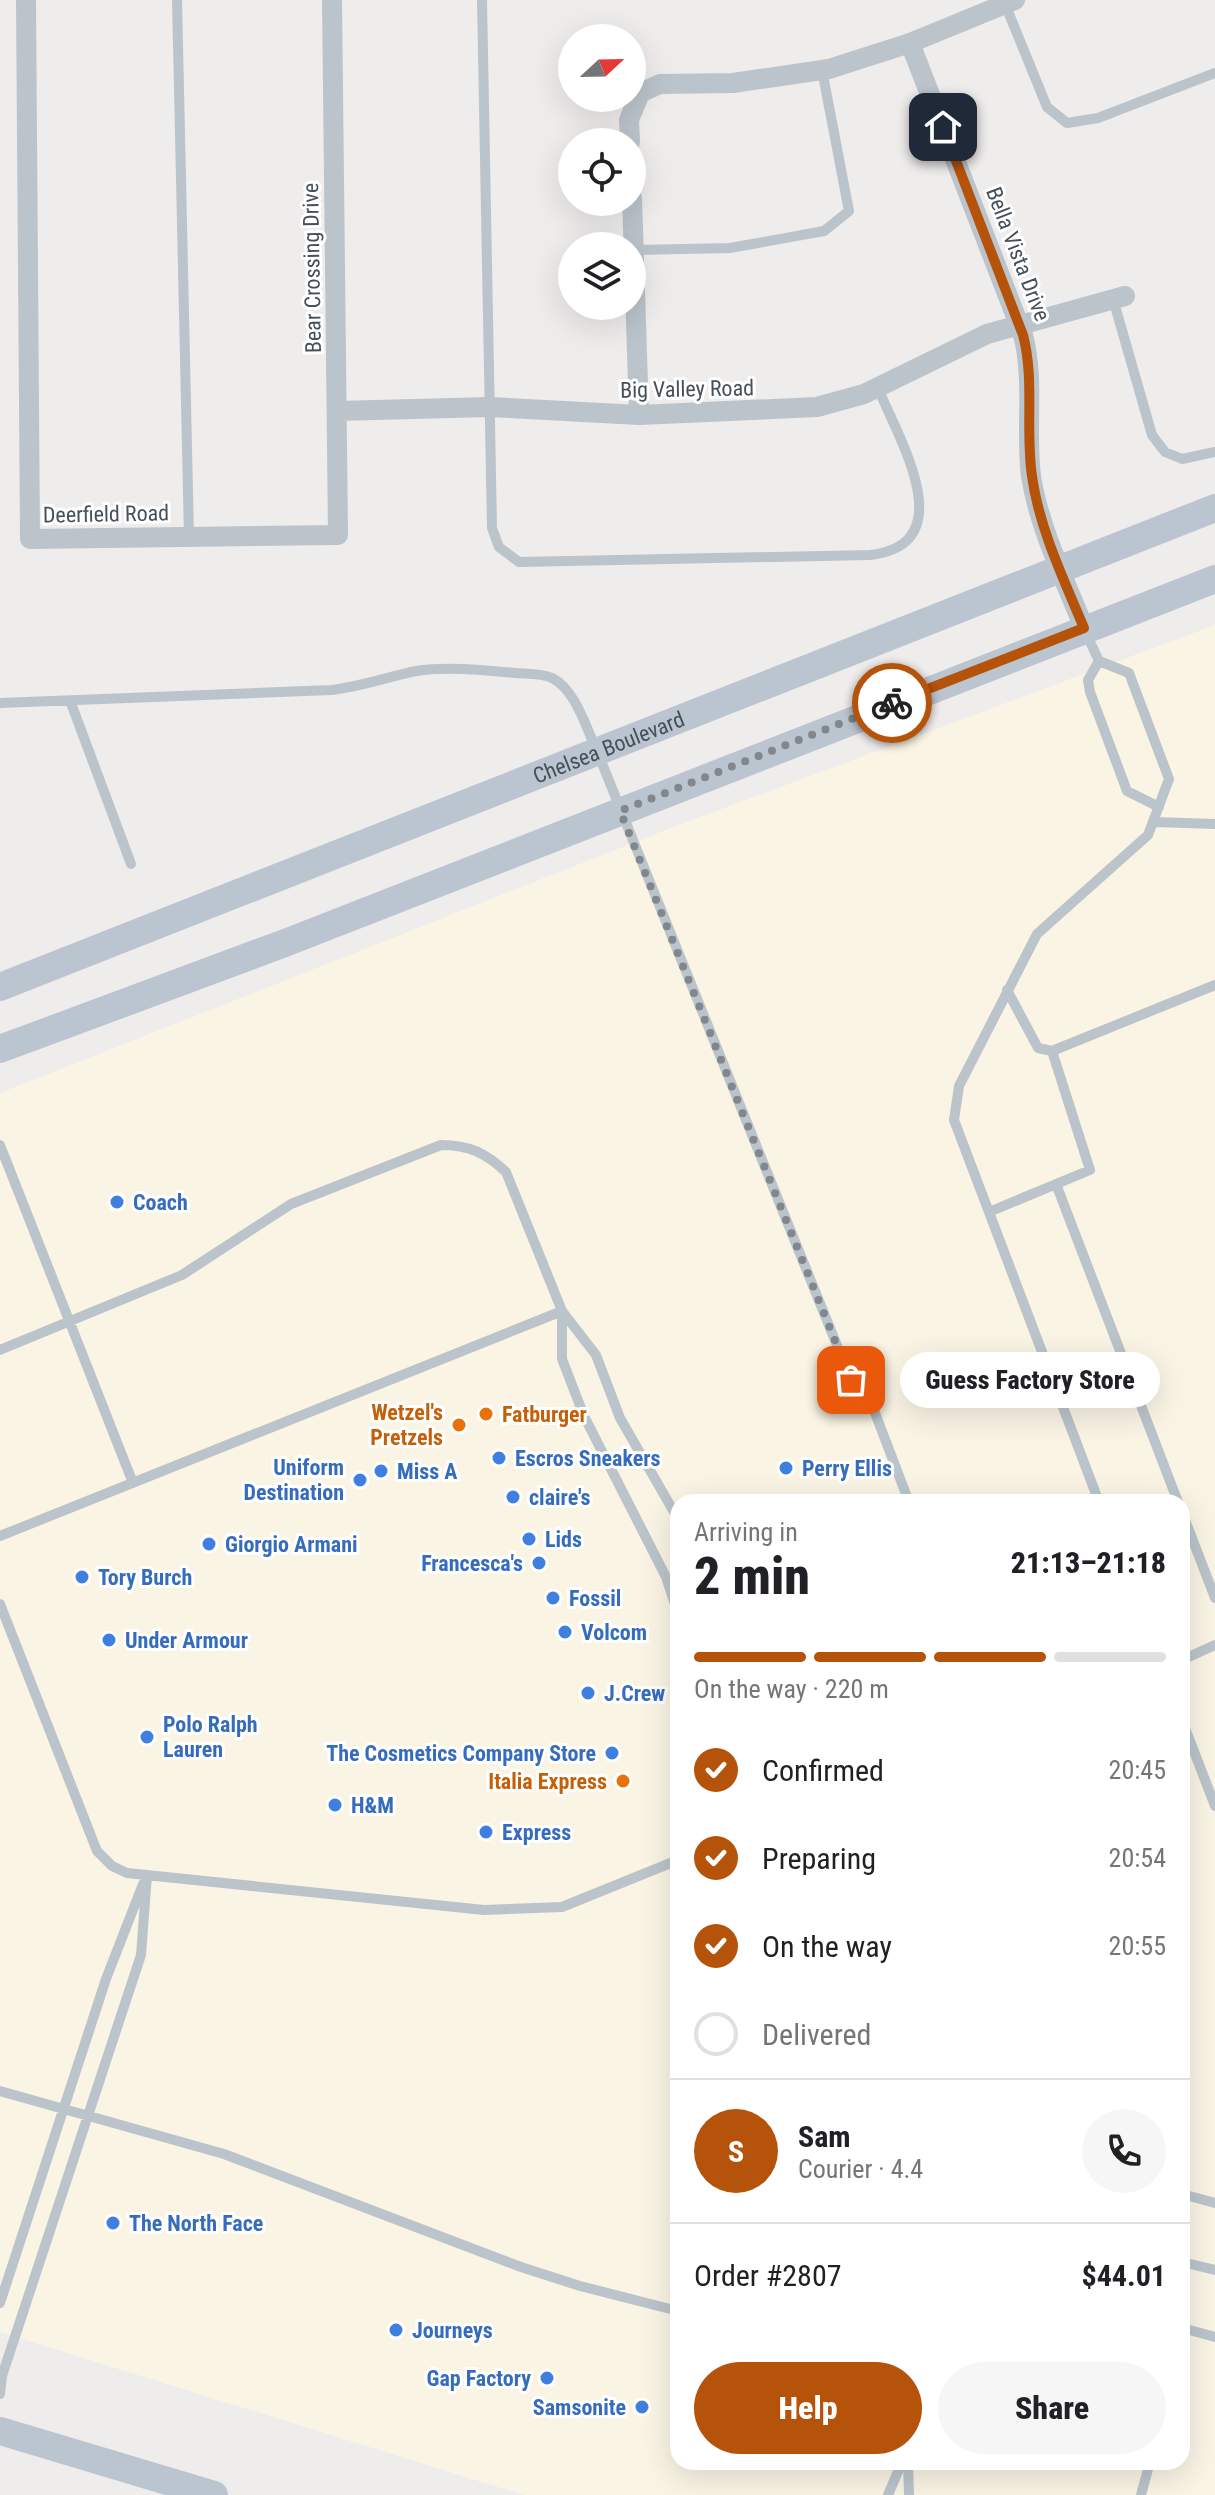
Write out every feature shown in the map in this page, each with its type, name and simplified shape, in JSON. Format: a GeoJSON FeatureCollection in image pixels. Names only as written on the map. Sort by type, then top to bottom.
{"type":"FeatureCollection","features":[{"type":"Feature","properties":{"kind":"main road","name":"Chelsea Boulevard"},"geometry":{"type":"LineString","coordinates":[[0,987],[1215,508]]}},
{"type":"Feature","properties":{"kind":"main road"},"geometry":{"type":"LineString","coordinates":[[0,1049],[285,943],[1215,579]]}},
{"type":"Feature","properties":{"kind":"main road"},"geometry":{"type":"LineString","coordinates":[[2,2427],[214,2495]]}},
{"type":"Feature","properties":{"kind":"street","name":"Deerfield Road"},"geometry":{"type":"LineString","coordinates":[[26,0],[30,539],[338,535]]}},
{"type":"Feature","properties":{"kind":"street","name":"Bear Crossing Drive"},"geometry":{"type":"LineString","coordinates":[[332,0],[338,535]]}},
{"type":"Feature","properties":{"kind":"street"},"geometry":{"type":"LineString","coordinates":[[629,128],[629,120],[640,93],[660,84],[733,83],[822,70],[910,43],[1010,2]]}},
{"type":"Feature","properties":{"kind":"street","name":"Bella Vista Drive"},"geometry":{"type":"LineString","coordinates":[[910,43],[1020,325],[1028,362],[1032,480],[1084,628]]}},
{"type":"Feature","properties":{"kind":"street","name":"Big Valley Road"},"geometry":{"type":"LineString","coordinates":[[337,411],[490,407],[639,415],[798,409],[833,404],[878,388],[972,341],[1119,297]]}},
{"type":"Feature","properties":{"kind":"street"},"geometry":{"type":"LineString","coordinates":[[636,320],[639,415]]}},
{"type":"Feature","properties":{"kind":"lane"},"geometry":{"type":"LineString","coordinates":[[177,0],[189,537]]}},
{"type":"Feature","properties":{"kind":"lane"},"geometry":{"type":"LineString","coordinates":[[482,0],[492,528],[499,547],[519,562],[870,555],[892,551],[906,542],[917,525],[921,505],[878,388]]}},
{"type":"Feature","properties":{"kind":"lane"},"geometry":{"type":"LineString","coordinates":[[1010,2],[1047,107],[1067,123],[1098,118],[1215,73]]}},
{"type":"Feature","properties":{"kind":"lane"},"geometry":{"type":"LineString","coordinates":[[646,249],[745,245],[824,231],[849,211],[822,70]]}},
{"type":"Feature","properties":{"kind":"lane"},"geometry":{"type":"LineString","coordinates":[[1119,297],[1147,423],[1158,445],[1182,459],[1215,452]]}},
{"type":"Feature","properties":{"kind":"lane"},"geometry":{"type":"LineString","coordinates":[[1084,628],[1099,661],[1129,673],[1169,773],[1148,835],[1037,934],[959,1086],[954,1120],[1096,1494]]}},
{"type":"Feature","properties":{"kind":"lane"},"geometry":{"type":"LineString","coordinates":[[1099,661],[1088,680],[1090,692],[1127,791],[1159,807]]}},
{"type":"Feature","properties":{"kind":"lane"},"geometry":{"type":"LineString","coordinates":[[0,703],[71,703],[331,690],[359,687],[418,671],[489,670],[551,677],[569,694],[597,751],[851,1380],[872,1405],[906,1494]]}},
{"type":"Feature","properties":{"kind":"lane"},"geometry":{"type":"LineString","coordinates":[[71,703],[131,864]]}},
{"type":"Feature","properties":{"kind":"lane"},"geometry":{"type":"LineString","coordinates":[[1154,822],[1215,824]]}},
{"type":"Feature","properties":{"kind":"lane"},"geometry":{"type":"LineString","coordinates":[[1007,990],[1038,1048],[1052,1051],[1215,985]]}},
{"type":"Feature","properties":{"kind":"lane"},"geometry":{"type":"LineString","coordinates":[[989,1212],[1090,1170],[1052,1051]]}},
{"type":"Feature","properties":{"kind":"lane"},"geometry":{"type":"LineString","coordinates":[[0,1145],[133,1483]]}},
{"type":"Feature","properties":{"kind":"lane"},"geometry":{"type":"LineString","coordinates":[[0,1350],[182,1275],[291,1204],[441,1145],[475,1149],[506,1172],[562,1311],[596,1355],[620,1418],[670,1505]]}},
{"type":"Feature","properties":{"kind":"lane"},"geometry":{"type":"LineString","coordinates":[[1056,1184],[1175,1494]]}},
{"type":"Feature","properties":{"kind":"lane"},"geometry":{"type":"LineString","coordinates":[[0,1536],[562,1311]]}},
{"type":"Feature","properties":{"kind":"lane"},"geometry":{"type":"LineString","coordinates":[[562,1311],[562,1359],[584,1416],[660,1564],[670,1592]]}},
{"type":"Feature","properties":{"kind":"lane"},"geometry":{"type":"LineString","coordinates":[[1190,1533],[1215,1598]]}},
{"type":"Feature","properties":{"kind":"lane"},"geometry":{"type":"LineString","coordinates":[[0,1604],[97,1851],[112,1866],[127,1873],[484,1910],[524,1911],[562,1907],[670,1863]]}},
{"type":"Feature","properties":{"kind":"lane"},"geometry":{"type":"LineString","coordinates":[[1190,1656],[1215,1645]]}},
{"type":"Feature","properties":{"kind":"lane"},"geometry":{"type":"LineString","coordinates":[[1190,1741],[1215,1806]]}},
{"type":"Feature","properties":{"kind":"lane"},"geometry":{"type":"LineString","coordinates":[[0,2303],[106,1979],[147,1875]]}},
{"type":"Feature","properties":{"kind":"lane"},"geometry":{"type":"LineString","coordinates":[[0,2394],[2,2376],[141,1955],[147,1875]]}},
{"type":"Feature","properties":{"kind":"lane"},"geometry":{"type":"LineString","coordinates":[[0,2091],[224,2154],[404,2225],[551,2277],[670,2309]]}},
{"type":"Feature","properties":{"kind":"lane"},"geometry":{"type":"LineString","coordinates":[[1190,2196],[1215,2203]]}},
{"type":"Feature","properties":{"kind":"lane"},"geometry":{"type":"LineString","coordinates":[[1190,2264],[1215,2270]]}},
{"type":"Feature","properties":{"kind":"lane"},"geometry":{"type":"LineString","coordinates":[[1190,2330],[1215,2337]]}},
{"type":"Feature","properties":{"kind":"lane"},"geometry":{"type":"LineString","coordinates":[[888,2495],[899,2470]]}},
{"type":"Feature","properties":{"kind":"lane"},"geometry":{"type":"LineString","coordinates":[[908,2470],[909,2495]]}},
{"type":"Feature","properties":{"kind":"lane"},"geometry":{"type":"LineString","coordinates":[[1141,2495],[1148,2470]]}},
{"type":"Feature","properties":{"kind":"shaded area"},"geometry":{"type":"Polygon","coordinates":[[[1215,625],[1215,2495],[524,2495],[0,2332],[0,1093],[676,826],[1215,625]]]}},
{"type":"Feature","properties":{"kind":"way so far"},"geometry":{"type":"LineString","coordinates":[[851,1380],[620,811],[892,703]]}},
{"type":"Feature","properties":{"kind":"place","name":"Coach"},"geometry":{"type":"Point","coordinates":[117,1202]}},
{"type":"Feature","properties":{"kind":"place","name":"Guess Factory Store"},"geometry":{"type":"Point","coordinates":[851,1380]}},
{"type":"Feature","properties":{"kind":"place","name":"Fatburger"},"geometry":{"type":"Point","coordinates":[486,1414]}},
{"type":"Feature","properties":{"kind":"place","name":"Wetzel's Pretzels"},"geometry":{"type":"Point","coordinates":[459,1425]}},
{"type":"Feature","properties":{"kind":"place","name":"Escros Sneakers"},"geometry":{"type":"Point","coordinates":[499,1458]}},
{"type":"Feature","properties":{"kind":"place","name":"Perry Ellis"},"geometry":{"type":"Point","coordinates":[786,1468]}},
{"type":"Feature","properties":{"kind":"place","name":"Miss A"},"geometry":{"type":"Point","coordinates":[381,1471]}},
{"type":"Feature","properties":{"kind":"place","name":"Uniform Destination"},"geometry":{"type":"Point","coordinates":[360,1480]}},
{"type":"Feature","properties":{"kind":"place","name":"claire's"},"geometry":{"type":"Point","coordinates":[513,1497]}},
{"type":"Feature","properties":{"kind":"place","name":"Lids"},"geometry":{"type":"Point","coordinates":[529,1539]}},
{"type":"Feature","properties":{"kind":"place","name":"Giorgio Armani"},"geometry":{"type":"Point","coordinates":[209,1544]}},
{"type":"Feature","properties":{"kind":"place","name":"Francesca's"},"geometry":{"type":"Point","coordinates":[539,1563]}},
{"type":"Feature","properties":{"kind":"place","name":"Tory Burch"},"geometry":{"type":"Point","coordinates":[82,1577]}},
{"type":"Feature","properties":{"kind":"place","name":"Fossil"},"geometry":{"type":"Point","coordinates":[553,1598]}},
{"type":"Feature","properties":{"kind":"place","name":"Volcom"},"geometry":{"type":"Point","coordinates":[565,1632]}},
{"type":"Feature","properties":{"kind":"place","name":"Under Armour"},"geometry":{"type":"Point","coordinates":[109,1640]}},
{"type":"Feature","properties":{"kind":"place","name":"J.Crew"},"geometry":{"type":"Point","coordinates":[588,1693]}},
{"type":"Feature","properties":{"kind":"place","name":"Polo Ralph Lauren"},"geometry":{"type":"Point","coordinates":[147,1737]}},
{"type":"Feature","properties":{"kind":"place","name":"The Cosmetics Company Store"},"geometry":{"type":"Point","coordinates":[612,1753]}},
{"type":"Feature","properties":{"kind":"place","name":"Italia Express"},"geometry":{"type":"Point","coordinates":[623,1781]}},
{"type":"Feature","properties":{"kind":"place","name":"H&M"},"geometry":{"type":"Point","coordinates":[335,1805]}},
{"type":"Feature","properties":{"kind":"place","name":"Express"},"geometry":{"type":"Point","coordinates":[486,1832]}},
{"type":"Feature","properties":{"kind":"place","name":"The North Face"},"geometry":{"type":"Point","coordinates":[113,2223]}},
{"type":"Feature","properties":{"kind":"place","name":"Journeys"},"geometry":{"type":"Point","coordinates":[396,2330]}},
{"type":"Feature","properties":{"kind":"place","name":"Gap Factory"},"geometry":{"type":"Point","coordinates":[547,2378]}},
{"type":"Feature","properties":{"kind":"place","name":"Samsonite"},"geometry":{"type":"Point","coordinates":[642,2407]}},
{"type":"Feature","properties":{"kind":"route"},"geometry":{"type":"LineString","coordinates":[[892,703],[1084,628],[1042,518],[1032,480],[1028,362],[1023,335],[943,127]]}}]}
